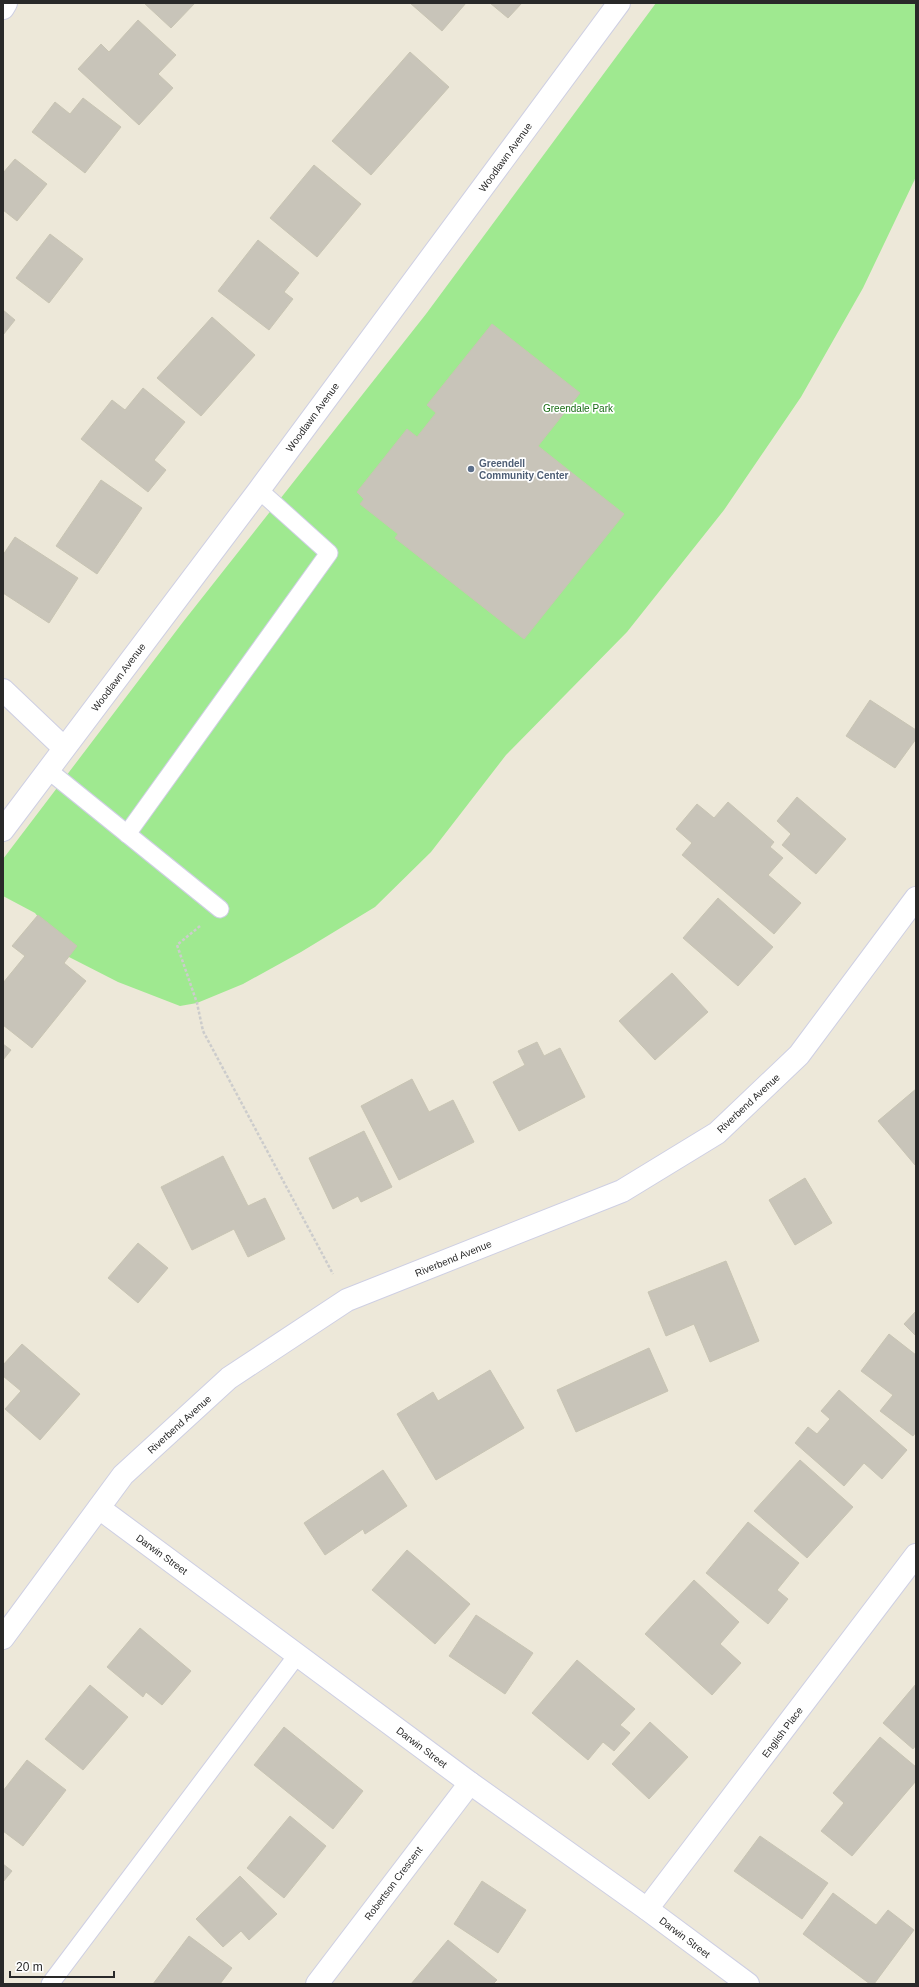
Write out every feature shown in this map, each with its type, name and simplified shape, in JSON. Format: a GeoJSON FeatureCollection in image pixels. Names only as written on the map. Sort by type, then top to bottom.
{"type":"FeatureCollection","features":[{"type":"Feature","properties":{"kind":"street"},"geometry":{"type":"LineString","coordinates":[[3,8],[6,3]]}},
{"type":"Feature","properties":{"kind":"street","name":"Woodlawn Avenue"},"geometry":{"type":"LineString","coordinates":[[3,830],[259,490],[619,3]]}},
{"type":"Feature","properties":{"kind":"street"},"geometry":{"type":"LineString","coordinates":[[3,690],[64,748]]}},
{"type":"Feature","properties":{"kind":"street","name":"Riverbend Avenue"},"geometry":{"type":"LineString","coordinates":[[3,1638],[123,1475],[229,1378],[347,1300],[622,1191],[717,1133],[799,1055],[916,898]]}},
{"type":"Feature","properties":{"kind":"street","name":"Darwin Street"},"geometry":{"type":"LineString","coordinates":[[99,1508],[298,1654],[470,1783],[647,1908],[748,1984]]}},
{"type":"Feature","properties":{"kind":"street","name":"English Place"},"geometry":{"type":"LineString","coordinates":[[647,1908],[916,1555]]}},
{"type":"Feature","properties":{"kind":"street","name":"Robertson Crescent"},"geometry":{"type":"LineString","coordinates":[[317,1984],[470,1783]]}},
{"type":"Feature","properties":{"kind":"lane"},"geometry":{"type":"LineString","coordinates":[[127,834],[329,552],[259,490]]}},
{"type":"Feature","properties":{"kind":"lane"},"geometry":{"type":"LineString","coordinates":[[48,770],[220,909]]}},
{"type":"Feature","properties":{"kind":"lane"},"geometry":{"type":"LineString","coordinates":[[50,1984],[298,1654]]}},
{"type":"Feature","properties":{"kind":"path"},"geometry":{"type":"LineString","coordinates":[[220,909],[177,945],[196,1003],[203,1031],[347,1300]]}},
{"type":"Feature","properties":{"kind":"green space","name":"Greendale Park"},"geometry":{"type":"Polygon","coordinates":[[[656,3],[916,3],[915,179],[863,288],[801,397],[724,510],[627,632],[506,755],[431,852],[375,907],[301,952],[243,984],[197,1003],[180,1006],[118,982],[69,957],[35,913],[3,896],[3,859],[183,622],[426,314],[656,3]]]}},
{"type":"Feature","properties":{"kind":"building"},"geometry":{"type":"Polygon","coordinates":[[[144,3],[195,3],[171,28],[144,3]]]}},
{"type":"Feature","properties":{"kind":"building"},"geometry":{"type":"Polygon","coordinates":[[[410,3],[466,3],[442,31],[410,3]]]}},
{"type":"Feature","properties":{"kind":"building"},"geometry":{"type":"Polygon","coordinates":[[[490,3],[522,3],[508,18],[490,3]]]}},
{"type":"Feature","properties":{"kind":"building"},"geometry":{"type":"Polygon","coordinates":[[[138,20],[176,55],[158,74],[173,88],[139,125],[78,69],[101,44],[109,52],[138,20]]]}},
{"type":"Feature","properties":{"kind":"building"},"geometry":{"type":"Polygon","coordinates":[[[410,52],[449,87],[371,175],[332,141],[410,52]]]}},
{"type":"Feature","properties":{"kind":"building"},"geometry":{"type":"Polygon","coordinates":[[[83,98],[121,127],[85,173],[32,132],[55,102],[70,114],[83,98]]]}},
{"type":"Feature","properties":{"kind":"building"},"geometry":{"type":"Polygon","coordinates":[[[15,159],[47,184],[17,221],[3,210],[3,173],[15,159]]]}},
{"type":"Feature","properties":{"kind":"building"},"geometry":{"type":"Polygon","coordinates":[[[314,165],[361,204],[317,257],[270,218],[314,165]]]}},
{"type":"Feature","properties":{"kind":"building"},"geometry":{"type":"Polygon","coordinates":[[[50,234],[83,259],[49,303],[16,278],[50,234]]]}},
{"type":"Feature","properties":{"kind":"building"},"geometry":{"type":"Polygon","coordinates":[[[258,240],[299,273],[284,292],[293,299],[269,330],[218,291],[258,240]]]}},
{"type":"Feature","properties":{"kind":"building"},"geometry":{"type":"Polygon","coordinates":[[[3,310],[15,320],[3,335],[3,310]]]}},
{"type":"Feature","properties":{"kind":"building"},"geometry":{"type":"Polygon","coordinates":[[[212,317],[255,355],[201,416],[157,378],[212,317]]]}},
{"type":"Feature","properties":{"kind":"building","name":"Greendell Community Center"},"geometry":{"type":"Polygon","coordinates":[[[492,324],[580,393],[538,446],[624,514],[524,639],[395,538],[398,534],[360,504],[364,499],[357,492],[407,429],[417,437],[436,413],[427,405],[492,324]]]}},
{"type":"Feature","properties":{"kind":"building"},"geometry":{"type":"Polygon","coordinates":[[[143,388],[185,422],[154,460],[166,470],[148,492],[81,439],[112,400],[125,410],[143,388]]]}},
{"type":"Feature","properties":{"kind":"building"},"geometry":{"type":"Polygon","coordinates":[[[101,480],[142,508],[97,574],[56,546],[101,480]]]}},
{"type":"Feature","properties":{"kind":"building"},"geometry":{"type":"Polygon","coordinates":[[[15,537],[78,578],[49,623],[3,593],[3,555],[15,537]]]}},
{"type":"Feature","properties":{"kind":"building"},"geometry":{"type":"Polygon","coordinates":[[[870,700],[916,730],[916,739],[895,768],[846,736],[870,700]]]}},
{"type":"Feature","properties":{"kind":"building"},"geometry":{"type":"Polygon","coordinates":[[[797,797],[846,839],[816,874],[782,845],[791,834],[777,821],[797,797]]]}},
{"type":"Feature","properties":{"kind":"building"},"geometry":{"type":"Polygon","coordinates":[[[728,802],[774,842],[770,847],[783,858],[768,875],[801,903],[774,934],[682,855],[692,843],[676,829],[697,804],[714,818],[728,802]]]}},
{"type":"Feature","properties":{"kind":"building"},"geometry":{"type":"Polygon","coordinates":[[[718,898],[773,947],[738,986],[683,938],[718,898]]]}},
{"type":"Feature","properties":{"kind":"building"},"geometry":{"type":"Polygon","coordinates":[[[38,915],[77,946],[64,963],[86,981],[32,1048],[3,1025],[3,983],[25,956],[12,946],[38,915]]]}},
{"type":"Feature","properties":{"kind":"building"},"geometry":{"type":"Polygon","coordinates":[[[672,973],[708,1012],[655,1060],[619,1021],[672,973]]]}},
{"type":"Feature","properties":{"kind":"building"},"geometry":{"type":"Polygon","coordinates":[[[537,1042],[544,1056],[560,1048],[585,1097],[519,1131],[493,1082],[525,1065],[518,1051],[537,1042]]]}},
{"type":"Feature","properties":{"kind":"building"},"geometry":{"type":"Polygon","coordinates":[[[3,1044],[11,1050],[3,1060],[3,1044]]]}},
{"type":"Feature","properties":{"kind":"building"},"geometry":{"type":"Polygon","coordinates":[[[412,1079],[429,1112],[453,1100],[474,1142],[399,1180],[361,1106],[412,1079]]]}},
{"type":"Feature","properties":{"kind":"building"},"geometry":{"type":"Polygon","coordinates":[[[916,1089],[916,1164],[915,1165],[878,1121],[916,1089]]]}},
{"type":"Feature","properties":{"kind":"building"},"geometry":{"type":"Polygon","coordinates":[[[364,1131],[392,1187],[361,1202],[358,1196],[333,1209],[309,1158],[364,1131]]]}},
{"type":"Feature","properties":{"kind":"building"},"geometry":{"type":"Polygon","coordinates":[[[223,1156],[248,1206],[265,1198],[285,1239],[248,1257],[234,1229],[192,1250],[161,1187],[223,1156]]]}},
{"type":"Feature","properties":{"kind":"building"},"geometry":{"type":"Polygon","coordinates":[[[805,1178],[832,1223],[795,1245],[769,1200],[805,1178]]]}},
{"type":"Feature","properties":{"kind":"building"},"geometry":{"type":"Polygon","coordinates":[[[138,1243],[168,1268],[138,1303],[108,1278],[138,1243]]]}},
{"type":"Feature","properties":{"kind":"building"},"geometry":{"type":"Polygon","coordinates":[[[726,1261],[759,1341],[710,1362],[694,1324],[666,1336],[648,1292],[726,1261]]]}},
{"type":"Feature","properties":{"kind":"building"},"geometry":{"type":"Polygon","coordinates":[[[916,1311],[916,1336],[904,1324],[916,1311]]]}},
{"type":"Feature","properties":{"kind":"building"},"geometry":{"type":"Polygon","coordinates":[[[889,1334],[916,1355],[916,1432],[913,1436],[880,1411],[893,1395],[861,1371],[889,1334]]]}},
{"type":"Feature","properties":{"kind":"building"},"geometry":{"type":"Polygon","coordinates":[[[22,1344],[80,1394],[40,1440],[5,1409],[21,1391],[3,1376],[3,1365],[22,1344]]]}},
{"type":"Feature","properties":{"kind":"building"},"geometry":{"type":"Polygon","coordinates":[[[649,1348],[668,1391],[576,1432],[557,1390],[649,1348]]]}},
{"type":"Feature","properties":{"kind":"building"},"geometry":{"type":"Polygon","coordinates":[[[490,1370],[524,1428],[436,1480],[397,1414],[433,1392],[438,1401],[490,1370]]]}},
{"type":"Feature","properties":{"kind":"building"},"geometry":{"type":"Polygon","coordinates":[[[839,1390],[907,1450],[882,1479],[864,1463],[844,1486],[795,1443],[808,1427],[817,1434],[830,1419],[821,1411],[839,1390]]]}},
{"type":"Feature","properties":{"kind":"building"},"geometry":{"type":"Polygon","coordinates":[[[800,1460],[853,1507],[807,1558],[754,1511],[800,1460]]]}},
{"type":"Feature","properties":{"kind":"building"},"geometry":{"type":"Polygon","coordinates":[[[383,1470],[407,1506],[365,1534],[363,1529],[325,1555],[304,1523],[383,1470]]]}},
{"type":"Feature","properties":{"kind":"building"},"geometry":{"type":"Polygon","coordinates":[[[748,1522],[799,1563],[777,1590],[788,1599],[768,1624],[706,1573],[748,1522]]]}},
{"type":"Feature","properties":{"kind":"building"},"geometry":{"type":"Polygon","coordinates":[[[407,1550],[470,1604],[435,1644],[372,1590],[407,1550]]]}},
{"type":"Feature","properties":{"kind":"building"},"geometry":{"type":"Polygon","coordinates":[[[694,1580],[739,1622],[720,1644],[741,1663],[712,1695],[645,1634],[694,1580]]]}},
{"type":"Feature","properties":{"kind":"building"},"geometry":{"type":"Polygon","coordinates":[[[476,1615],[533,1653],[505,1694],[449,1656],[476,1615]]]}},
{"type":"Feature","properties":{"kind":"building"},"geometry":{"type":"Polygon","coordinates":[[[140,1628],[191,1671],[162,1705],[146,1692],[143,1697],[107,1667],[140,1628]]]}},
{"type":"Feature","properties":{"kind":"building"},"geometry":{"type":"Polygon","coordinates":[[[577,1660],[635,1709],[620,1725],[630,1733],[614,1751],[603,1742],[588,1760],[532,1713],[577,1660]]]}},
{"type":"Feature","properties":{"kind":"building"},"geometry":{"type":"Polygon","coordinates":[[[916,1684],[916,1745],[913,1749],[883,1723],[916,1684]]]}},
{"type":"Feature","properties":{"kind":"building"},"geometry":{"type":"Polygon","coordinates":[[[90,1685],[128,1717],[83,1770],[45,1739],[90,1685]]]}},
{"type":"Feature","properties":{"kind":"building"},"geometry":{"type":"Polygon","coordinates":[[[650,1722],[688,1757],[649,1799],[612,1764],[650,1722]]]}},
{"type":"Feature","properties":{"kind":"building"},"geometry":{"type":"Polygon","coordinates":[[[284,1727],[363,1791],[333,1829],[254,1765],[284,1727]]]}},
{"type":"Feature","properties":{"kind":"building"},"geometry":{"type":"Polygon","coordinates":[[[880,1737],[916,1767],[916,1781],[852,1856],[821,1831],[844,1803],[833,1793],[880,1737]]]}},
{"type":"Feature","properties":{"kind":"building"},"geometry":{"type":"Polygon","coordinates":[[[27,1760],[66,1790],[23,1846],[3,1831],[3,1791],[27,1760]]]}},
{"type":"Feature","properties":{"kind":"building"},"geometry":{"type":"Polygon","coordinates":[[[290,1816],[326,1846],[284,1898],[247,1868],[290,1816]]]}},
{"type":"Feature","properties":{"kind":"building"},"geometry":{"type":"Polygon","coordinates":[[[760,1836],[828,1883],[802,1919],[734,1871],[760,1836]]]}},
{"type":"Feature","properties":{"kind":"building"},"geometry":{"type":"Polygon","coordinates":[[[3,1864],[12,1871],[3,1882],[3,1864]]]}},
{"type":"Feature","properties":{"kind":"building"},"geometry":{"type":"Polygon","coordinates":[[[240,1876],[277,1914],[249,1940],[241,1931],[223,1947],[196,1919],[240,1876]]]}},
{"type":"Feature","properties":{"kind":"building"},"geometry":{"type":"Polygon","coordinates":[[[482,1881],[526,1910],[498,1953],[454,1924],[482,1881]]]}},
{"type":"Feature","properties":{"kind":"building"},"geometry":{"type":"Polygon","coordinates":[[[833,1893],[876,1925],[888,1910],[914,1930],[874,1984],[870,1984],[803,1934],[833,1893]]]}},
{"type":"Feature","properties":{"kind":"building"},"geometry":{"type":"Polygon","coordinates":[[[189,1936],[232,1968],[220,1984],[153,1984],[189,1936]]]}},
{"type":"Feature","properties":{"kind":"building"},"geometry":{"type":"Polygon","coordinates":[[[448,1940],[497,1980],[493,1984],[411,1984],[448,1940]]]}},
{"type":"Feature","properties":{"kind":"place","name":"Greendell Community Center"},"geometry":{"type":"Point","coordinates":[471,469]}}]}
